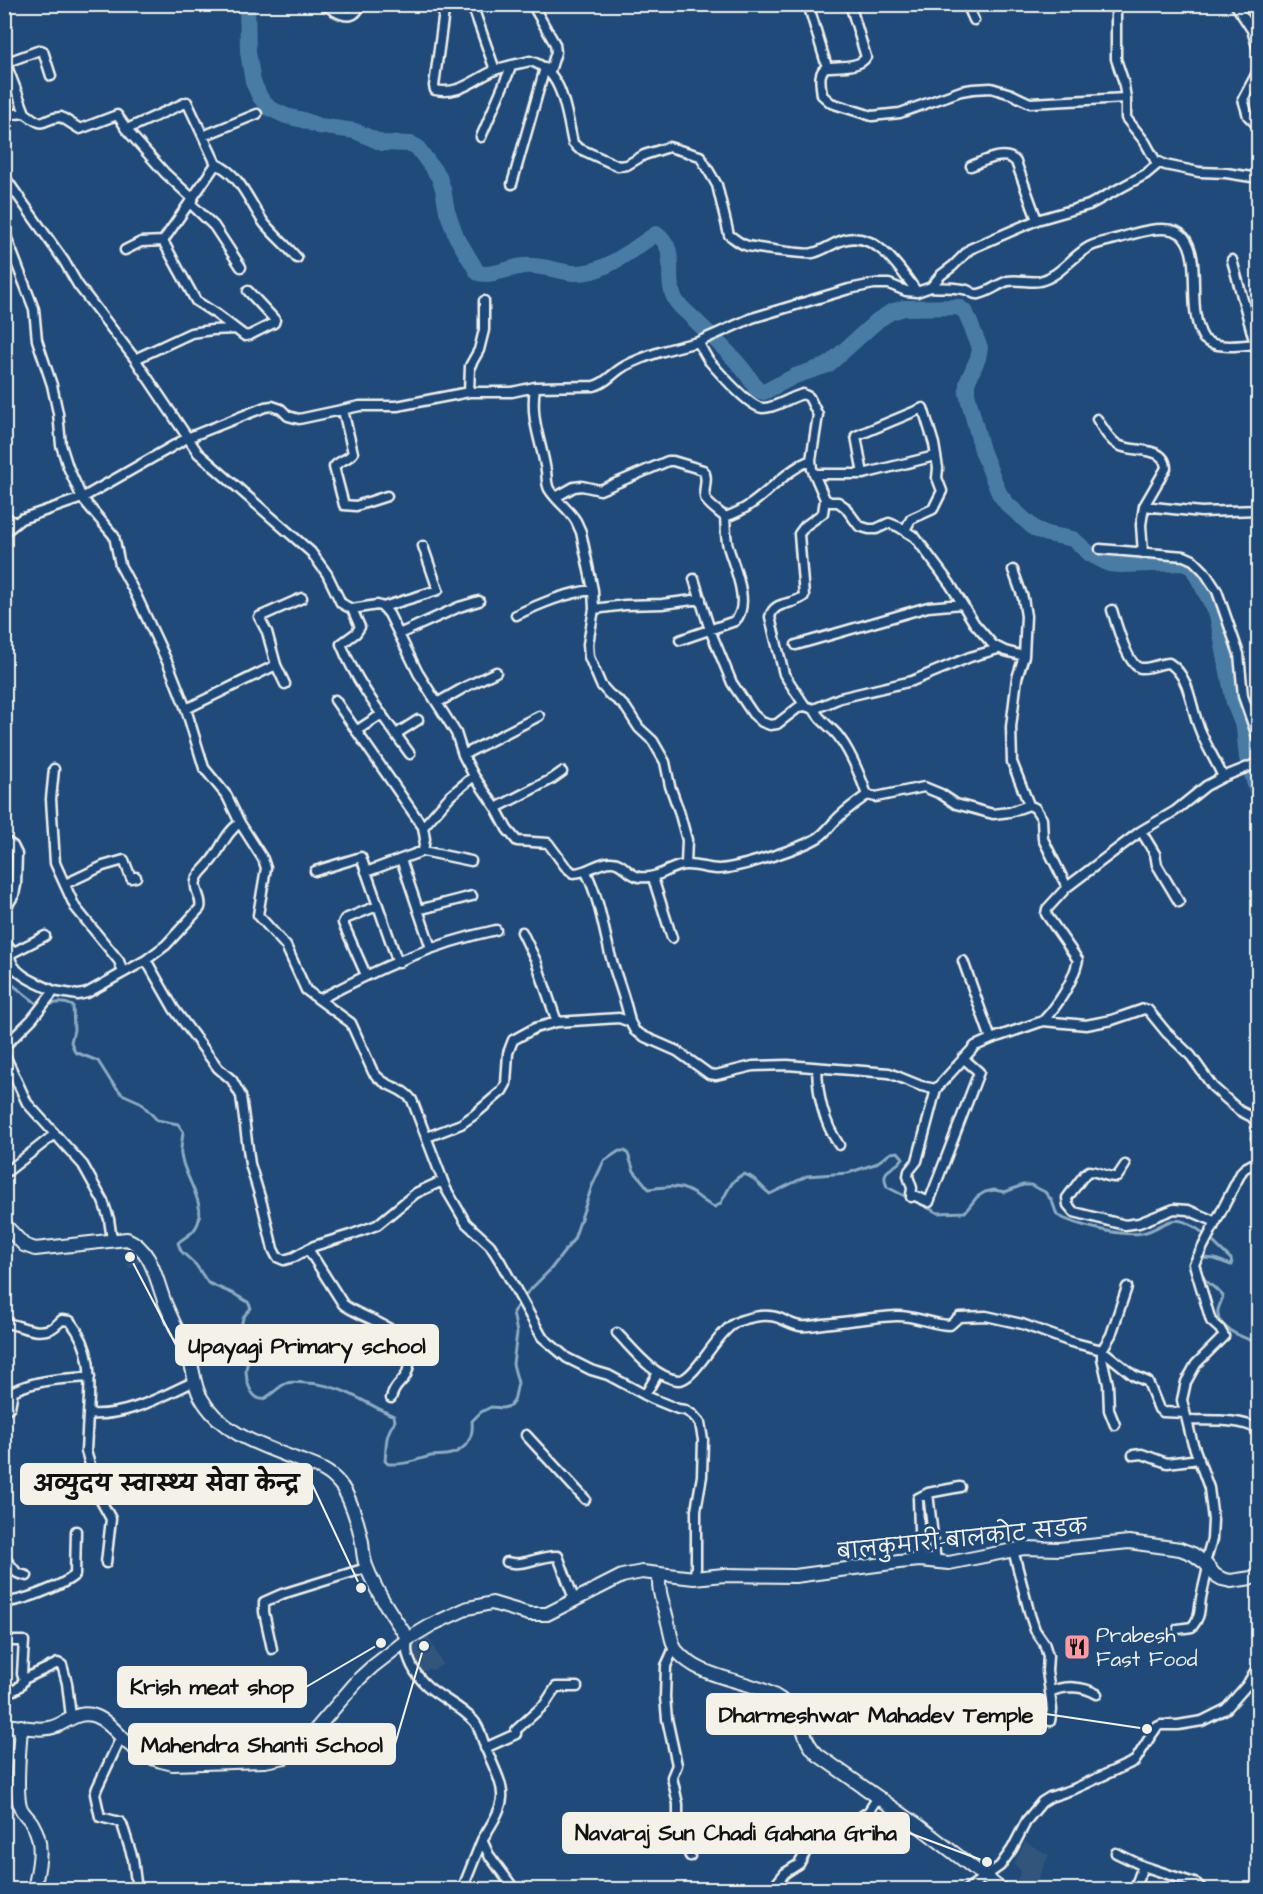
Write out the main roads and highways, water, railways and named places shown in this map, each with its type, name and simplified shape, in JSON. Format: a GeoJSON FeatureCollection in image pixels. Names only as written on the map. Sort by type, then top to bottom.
{"type":"FeatureCollection","features":[{"type":"Feature","properties":{"kind":"main road"},"geometry":{"type":"LineString","coordinates":[[4,1224],[24,1245],[35,1249],[112,1240],[127,1239],[136,1242],[149,1261],[191,1363],[199,1394],[207,1406],[232,1431],[260,1445],[320,1467],[341,1484],[348,1497],[362,1540],[366,1568],[383,1603],[408,1639]]}},
{"type":"Feature","properties":{"kind":"main road","name":"बालकुमारी-बालकोट सडक"},"geometry":{"type":"LineString","coordinates":[[21,1726],[55,1727],[71,1717],[93,1714],[103,1720],[131,1747],[156,1760],[173,1764],[278,1760],[299,1749],[360,1678],[385,1656],[433,1624],[468,1608],[492,1603],[529,1614],[547,1614],[634,1572],[694,1578],[724,1575],[795,1576],[920,1560],[964,1561],[1024,1548],[1059,1549],[1129,1542],[1180,1549],[1193,1554],[1222,1579],[1231,1581],[1258,1577]]}},
{"type":"Feature","properties":{"kind":"main road"},"geometry":{"type":"LineString","coordinates":[[660,1574],[658,1589],[674,1648],[686,1659],[703,1669],[767,1692],[789,1706],[801,1722],[810,1748],[1002,1890]]}},
{"type":"Feature","properties":{"kind":"main road"},"geometry":{"type":"LineString","coordinates":[[4,1725],[21,1726],[18,1794],[23,1813],[33,1823],[40,1845],[34,1890]]}},
{"type":"Feature","properties":{"kind":"waterway"},"geometry":{"type":"LineString","coordinates":[[247,4],[248,52],[253,82],[260,97],[269,108],[319,126],[355,131],[382,143],[411,144],[417,147],[439,177],[456,236],[478,273],[494,273],[529,266],[584,273],[617,260],[656,234],[668,248],[670,283],[676,301],[737,362],[757,390],[764,392],[795,376],[828,365],[878,320],[891,312],[904,308],[959,307],[966,313],[980,348],[967,383],[967,394],[982,450],[999,493],[1007,504],[1035,529],[1073,539],[1090,554],[1109,564],[1183,563],[1192,567],[1217,614],[1234,703],[1244,728],[1247,758],[1258,794]]}},
{"type":"Feature","properties":{"kind":"waterway"},"geometry":{"type":"LineString","coordinates":[[4,745],[8,747],[10,755],[4,764]]}},
{"type":"Feature","properties":{"kind":"waterway"},"geometry":{"type":"LineString","coordinates":[[4,978],[36,1003],[45,1007],[59,1003],[73,1006],[74,1030],[71,1042],[75,1052],[98,1061],[122,1094],[140,1102],[157,1120],[178,1124],[183,1131],[181,1155],[200,1210],[196,1227],[178,1243],[181,1251],[196,1265],[208,1283],[248,1302],[251,1308],[243,1318],[242,1327],[249,1352],[246,1368],[247,1379],[254,1395],[263,1399],[289,1382],[318,1384],[341,1390],[394,1416],[395,1421],[387,1440],[385,1461],[388,1464],[405,1463],[456,1452],[468,1442],[472,1432],[472,1421],[481,1412],[491,1407],[510,1406],[514,1401],[518,1383],[513,1364],[517,1333],[513,1312],[574,1239],[592,1186],[604,1161],[619,1151],[625,1151],[628,1154],[634,1171],[649,1189],[680,1188],[715,1207],[720,1204],[732,1183],[744,1174],[755,1180],[770,1194],[807,1176],[848,1173],[875,1164],[891,1153],[898,1152],[903,1158],[886,1172],[887,1187],[938,1213],[965,1212],[977,1197],[985,1192],[994,1190],[1005,1192],[1023,1185],[1031,1185],[1045,1192],[1052,1201],[1057,1215],[1075,1223],[1099,1229],[1134,1234],[1147,1232],[1168,1222],[1179,1220],[1192,1225],[1231,1259],[1232,1265],[1204,1258],[1200,1261],[1198,1268],[1207,1281],[1223,1296],[1218,1310],[1221,1322],[1232,1332],[1258,1343]]}},
{"type":"Feature","properties":{"kind":"place","name":"Upayagi Primary school"},"geometry":{"type":"Point","coordinates":[130,1257]}},
{"type":"Feature","properties":{"kind":"place","name":"अव्युदय स्वास्थ्य सेवा केन्द्र"},"geometry":{"type":"Point","coordinates":[361,1588]}},
{"type":"Feature","properties":{"kind":"place","name":"Krish meat shop"},"geometry":{"type":"Point","coordinates":[381,1643]}},
{"type":"Feature","properties":{"kind":"place","name":"Mahendra Shanti School"},"geometry":{"type":"Point","coordinates":[424,1646]}},
{"type":"Feature","properties":{"kind":"place","name":"Prabesh Fast Food"},"geometry":{"type":"Point","coordinates":[1077,1647]}},
{"type":"Feature","properties":{"kind":"place","name":"Dharmeshwar Mahadev Temple"},"geometry":{"type":"Point","coordinates":[1147,1729]}},
{"type":"Feature","properties":{"kind":"place","name":"Navaraj Sun Chadi Gahana Griha"},"geometry":{"type":"Point","coordinates":[987,1862]}}]}
